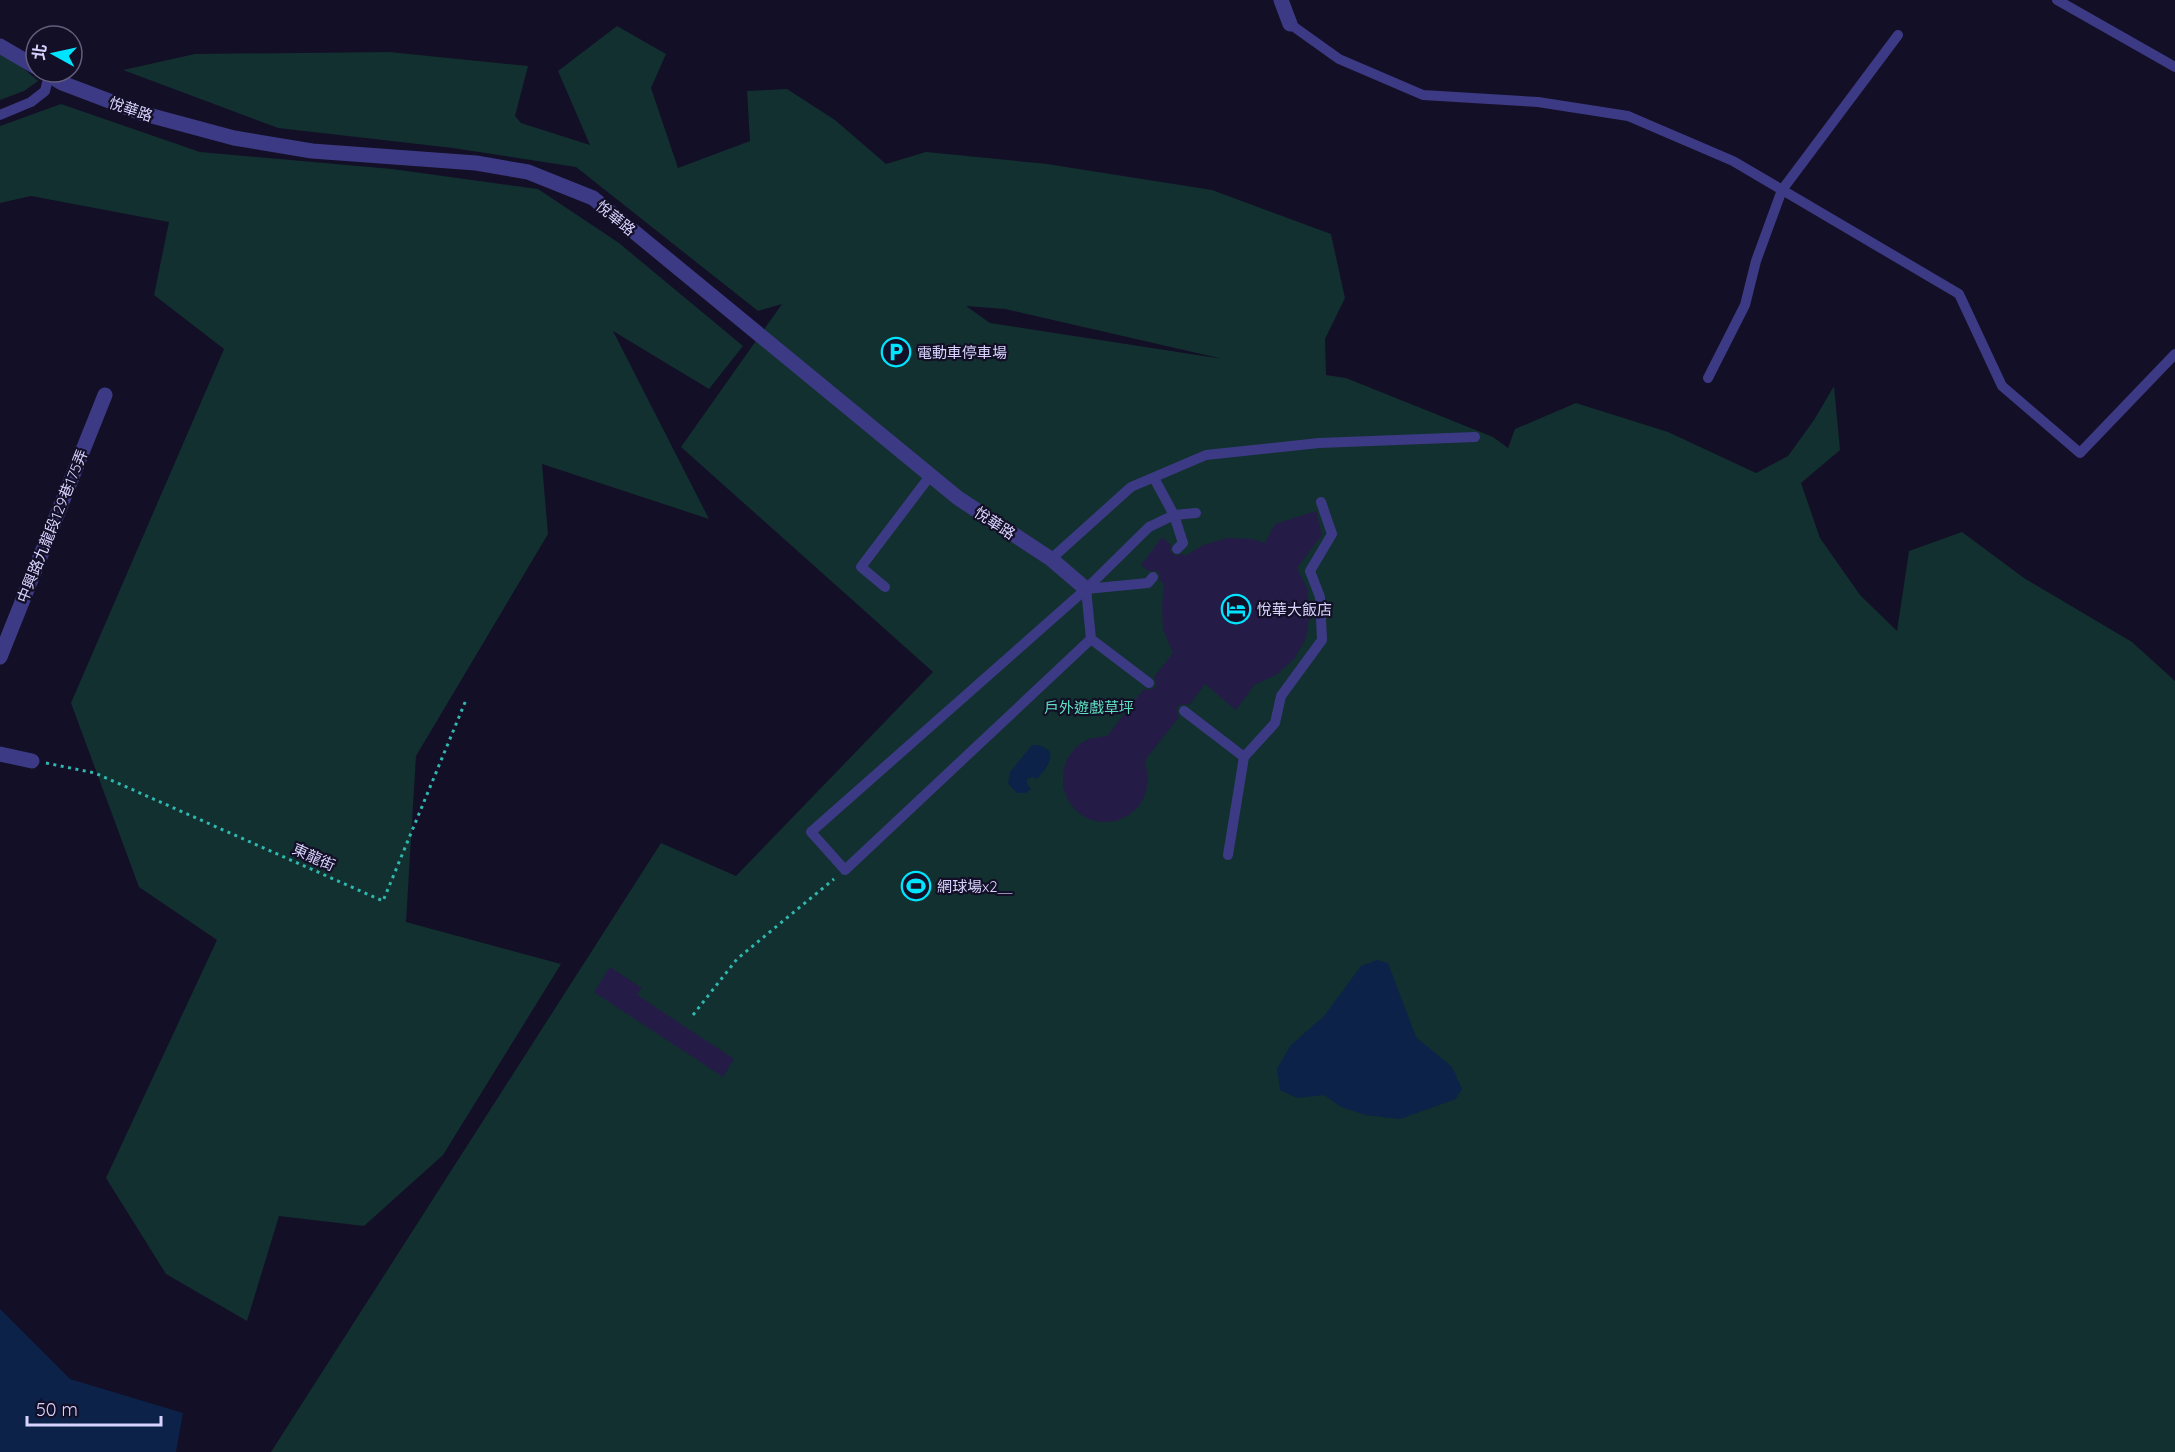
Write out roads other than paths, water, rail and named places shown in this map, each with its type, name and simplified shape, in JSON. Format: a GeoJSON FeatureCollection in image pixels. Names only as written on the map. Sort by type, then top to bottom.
{"type":"FeatureCollection","features":[{"type":"Feature","properties":{"kind":"street"},"geometry":{"type":"LineString","coordinates":[[1281,0],[1290,24]]}},
{"type":"Feature","properties":{"kind":"street","name":"悅華路"},"geometry":{"type":"LineString","coordinates":[[0,46],[24,61]]}},
{"type":"Feature","properties":{"kind":"street","name":"悅華路"},"geometry":{"type":"LineString","coordinates":[[65,84],[141,114],[234,138],[312,151],[476,163],[528,172],[593,198],[930,476],[958,498],[1051,559],[1086,589]]}},
{"type":"Feature","properties":{"kind":"street","name":"中興路九龍段129巷175弄"},"geometry":{"type":"LineString","coordinates":[[0,657],[105,395]]}},
{"type":"Feature","properties":{"kind":"street"},"geometry":{"type":"LineString","coordinates":[[0,754],[33,760]]}},
{"type":"Feature","properties":{"kind":"lane"},"geometry":{"type":"LineString","coordinates":[[2057,0],[2175,68]]}},
{"type":"Feature","properties":{"kind":"lane"},"geometry":{"type":"LineString","coordinates":[[1290,24],[1339,59],[1423,95],[1538,102],[1628,116],[1732,161],[1959,294],[2002,386],[2080,453],[2175,354]]}},
{"type":"Feature","properties":{"kind":"lane"},"geometry":{"type":"LineString","coordinates":[[1708,378],[1745,305],[1756,261],[1782,190],[1898,35]]}},
{"type":"Feature","properties":{"kind":"lane"},"geometry":{"type":"LineString","coordinates":[[0,115],[31,102],[45,91],[44,84]]}},
{"type":"Feature","properties":{"kind":"lane"},"geometry":{"type":"LineString","coordinates":[[1051,559],[1131,487],[1206,455],[1319,443],[1475,437]]}},
{"type":"Feature","properties":{"kind":"lane"},"geometry":{"type":"LineString","coordinates":[[885,587],[861,567],[930,476]]}},
{"type":"Feature","properties":{"kind":"lane"},"geometry":{"type":"LineString","coordinates":[[1154,478],[1174,515],[1183,543],[1177,549]]}},
{"type":"Feature","properties":{"kind":"lane"},"geometry":{"type":"LineString","coordinates":[[1228,855],[1244,757],[1275,723],[1281,696],[1322,640],[1320,597],[1310,571],[1332,534],[1321,502]]}},
{"type":"Feature","properties":{"kind":"lane"},"geometry":{"type":"LineString","coordinates":[[1091,639],[844,870],[811,832],[1086,589],[1149,527],[1174,515],[1196,513]]}},
{"type":"Feature","properties":{"kind":"lane"},"geometry":{"type":"LineString","coordinates":[[1086,589],[1148,583],[1154,577]]}},
{"type":"Feature","properties":{"kind":"lane"},"geometry":{"type":"LineString","coordinates":[[1086,589],[1091,639],[1149,683]]}},
{"type":"Feature","properties":{"kind":"lane"},"geometry":{"type":"LineString","coordinates":[[1184,711],[1244,757]]}},
{"type":"Feature","properties":{"kind":"water"},"geometry":{"type":"Polygon","coordinates":[[[1032,745],[1049,751],[1050,758],[1037,779],[1032,777],[1027,779],[1027,784],[1031,789],[1026,793],[1017,793],[1008,784],[1010,772],[1032,745]]]}},
{"type":"Feature","properties":{"kind":"water"},"geometry":{"type":"Polygon","coordinates":[[[1377,960],[1388,963],[1416,1037],[1452,1067],[1462,1089],[1456,1099],[1400,1119],[1365,1115],[1341,1107],[1324,1095],[1297,1098],[1280,1090],[1277,1069],[1290,1046],[1324,1016],[1361,966],[1377,960]]]}},
{"type":"Feature","properties":{"kind":"water"},"geometry":{"type":"Polygon","coordinates":[[[0,1309],[70,1379],[183,1413],[176,1452],[0,1452],[0,1309]]]}},
{"type":"Feature","properties":{"kind":"place","name":"電動車停車場"},"geometry":{"type":"Point","coordinates":[896,352]}},
{"type":"Feature","properties":{"kind":"place","name":"悅華大飯店"},"geometry":{"type":"Point","coordinates":[1236,609]}},
{"type":"Feature","properties":{"kind":"place","name":"網球場x2＿"},"geometry":{"type":"Point","coordinates":[916,886]}},
{"type":"Feature","properties":{"kind":"park label","name":"戶外遊戲草坪"},"geometry":{"type":"Point","coordinates":[1089,707]}}]}
